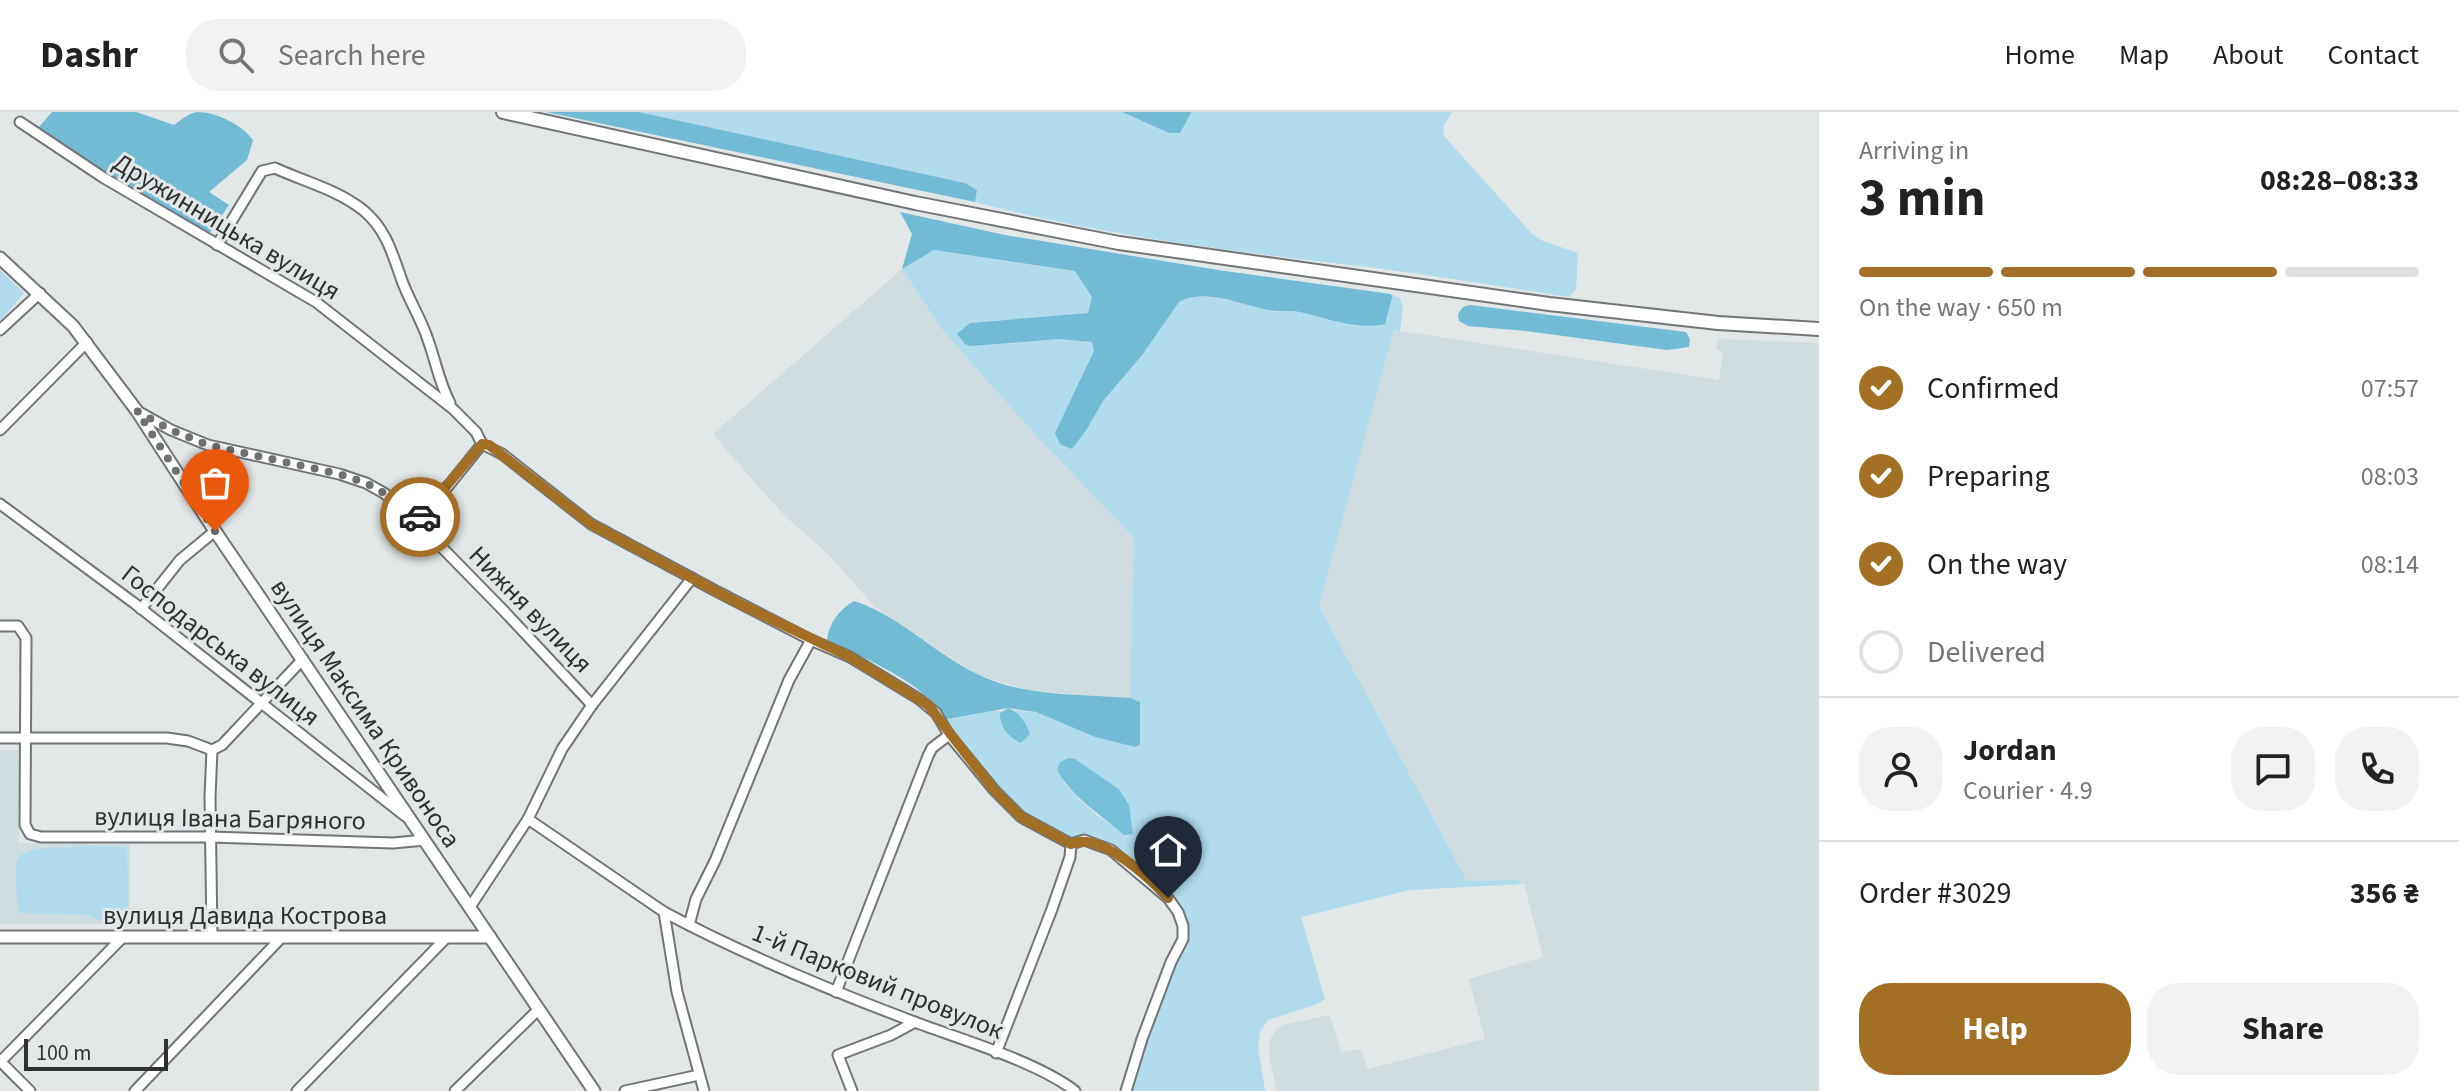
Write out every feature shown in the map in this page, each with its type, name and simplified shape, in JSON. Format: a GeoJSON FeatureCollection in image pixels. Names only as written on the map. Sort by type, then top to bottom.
{"type":"FeatureCollection","features":[{"type":"Feature","properties":{"kind":"main road"},"geometry":{"type":"LineString","coordinates":[[503,112],[915,203],[1119,243],[1549,304],[1718,323],[1819,329]]}},
{"type":"Feature","properties":{"kind":"street","name":"Дружинницька вулиця"},"geometry":{"type":"LineString","coordinates":[[20,122],[104,178],[300,290],[453,409],[476,432],[482,444],[502,454],[591,524],[811,640],[850,657],[928,705],[995,791],[1021,817],[1071,844],[1084,840],[1111,850],[1161,891],[1178,912],[1183,939],[1142,1039],[1126,1091]]}},
{"type":"Feature","properties":{"kind":"street"},"geometry":{"type":"LineString","coordinates":[[217,245],[262,171],[268,168],[335,191],[382,230],[394,251],[411,302],[428,338],[440,384],[453,409]]}},
{"type":"Feature","properties":{"kind":"street","name":"вулиця Максима Кривоноса"},"geometry":{"type":"LineString","coordinates":[[0,258],[40,293],[87,342],[137,411],[594,1091]]}},
{"type":"Feature","properties":{"kind":"street"},"geometry":{"type":"LineString","coordinates":[[0,330],[40,293]]}},
{"type":"Feature","properties":{"kind":"street"},"geometry":{"type":"LineString","coordinates":[[0,430],[87,342]]}},
{"type":"Feature","properties":{"kind":"street","name":"Нижня вулиця"},"geometry":{"type":"LineString","coordinates":[[137,411],[171,430],[208,445],[339,474],[384,493],[416,521],[592,705]]}},
{"type":"Feature","properties":{"kind":"street"},"geometry":{"type":"LineString","coordinates":[[416,521],[482,444]]}},
{"type":"Feature","properties":{"kind":"street","name":"Господарська вулиця"},"geometry":{"type":"LineString","coordinates":[[0,504],[141,609],[414,823]]}},
{"type":"Feature","properties":{"kind":"street"},"geometry":{"type":"LineString","coordinates":[[141,609],[180,560],[215,531]]}},
{"type":"Feature","properties":{"kind":"street"},"geometry":{"type":"LineString","coordinates":[[470,907],[528,819],[562,749],[592,705],[692,578]]}},
{"type":"Feature","properties":{"kind":"street"},"geometry":{"type":"LineString","coordinates":[[0,626],[18,626],[22,629],[26,646],[24,738]]}},
{"type":"Feature","properties":{"kind":"street"},"geometry":{"type":"LineString","coordinates":[[689,925],[696,899],[715,861],[789,680],[811,640]]}},
{"type":"Feature","properties":{"kind":"street"},"geometry":{"type":"LineString","coordinates":[[0,738],[167,738],[188,741],[212,750],[222,745],[303,659]]}},
{"type":"Feature","properties":{"kind":"street"},"geometry":{"type":"LineString","coordinates":[[836,992],[928,756],[932,748],[949,735]]}},
{"type":"Feature","properties":{"kind":"street","name":"вулиця Івана Багряного"},"geometry":{"type":"LineString","coordinates":[[24,738],[25,825],[34,836],[211,837],[393,843],[425,840]]}},
{"type":"Feature","properties":{"kind":"street"},"geometry":{"type":"LineString","coordinates":[[212,750],[212,937]]}},
{"type":"Feature","properties":{"kind":"street","name":"1-й Парковий провулок"},"geometry":{"type":"LineString","coordinates":[[528,819],[664,912],[689,925],[836,992],[1039,1071],[1075,1091]]}},
{"type":"Feature","properties":{"kind":"street"},"geometry":{"type":"LineString","coordinates":[[996,1053],[1052,909],[1070,857],[1071,844]]}},
{"type":"Feature","properties":{"kind":"street"},"geometry":{"type":"LineString","coordinates":[[664,912],[677,992],[704,1091]]}},
{"type":"Feature","properties":{"kind":"street","name":"вулиця Давида Кострова"},"geometry":{"type":"LineString","coordinates":[[0,937],[490,937]]}},
{"type":"Feature","properties":{"kind":"street"},"geometry":{"type":"LineString","coordinates":[[30,1091],[0,1061],[123,937]]}},
{"type":"Feature","properties":{"kind":"street"},"geometry":{"type":"LineString","coordinates":[[135,1091],[282,937]]}},
{"type":"Feature","properties":{"kind":"street"},"geometry":{"type":"LineString","coordinates":[[297,1091],[447,937]]}},
{"type":"Feature","properties":{"kind":"street"},"geometry":{"type":"LineString","coordinates":[[455,1091],[539,1009]]}},
{"type":"Feature","properties":{"kind":"street"},"geometry":{"type":"LineString","coordinates":[[852,1091],[838,1055],[891,1035],[915,1022]]}},
{"type":"Feature","properties":{"kind":"street"},"geometry":{"type":"LineString","coordinates":[[625,1091],[699,1075]]}},
{"type":"Feature","properties":{"kind":"shaded area"},"geometry":{"type":"Polygon","coordinates":[[[52,112],[136,112],[174,125],[197,112],[213,114],[242,129],[253,140],[247,160],[209,192],[229,205],[209,234],[169,214],[39,127],[52,112]]]}},
{"type":"Feature","properties":{"kind":"shaded area"},"geometry":{"type":"Polygon","coordinates":[[[546,112],[639,112],[965,183],[977,190],[975,202],[546,112]]]}},
{"type":"Feature","properties":{"kind":"shaded area"},"geometry":{"type":"Polygon","coordinates":[[[639,112],[1122,112],[1169,133],[1180,133],[1191,112],[1452,112],[1443,127],[1444,136],[1532,234],[1578,253],[1576,289],[1569,297],[1174,242],[1074,225],[975,202],[977,190],[965,183],[639,112]]]}},
{"type":"Feature","properties":{"kind":"shaded area"},"geometry":{"type":"Polygon","coordinates":[[[1122,112],[1191,113],[1180,133],[1169,133],[1122,112]]]}},
{"type":"Feature","properties":{"kind":"shaded area"},"geometry":{"type":"Polygon","coordinates":[[[900,212],[1005,235],[1218,270],[1391,294],[1392,297],[1385,324],[1363,326],[1213,297],[1201,296],[1179,302],[1143,354],[1103,401],[1072,449],[1060,444],[1055,433],[1094,351],[1092,342],[1059,339],[970,346],[957,334],[970,323],[1088,313],[1092,297],[1075,271],[934,250],[902,269],[912,234],[900,212]]]}},
{"type":"Feature","properties":{"kind":"shaded area"},"geometry":{"type":"Polygon","coordinates":[[[934,250],[1075,271],[1092,297],[1088,313],[971,323],[1092,342],[1095,351],[1056,432],[1071,449],[1103,401],[1143,354],[1179,302],[1201,296],[1213,297],[1269,310],[1300,312],[1342,323],[1374,325],[1385,323],[1391,294],[1400,298],[1403,307],[1400,331],[1394,330],[1319,606],[1467,881],[1516,880],[1524,884],[1409,890],[1301,917],[1325,999],[1268,1020],[1260,1032],[1258,1046],[1265,1091],[1130,1091],[1163,996],[1187,940],[1186,922],[1180,904],[1167,889],[1103,840],[1065,836],[1026,815],[981,770],[947,719],[994,710],[1019,716],[1012,710],[1036,712],[1095,737],[1140,702],[1130,698],[1134,538],[1032,431],[943,331],[902,269],[934,250]],[[1075,759],[1063,781],[1098,816],[1121,832],[1132,834],[1129,805],[1119,789],[1075,759]]]}},
{"type":"Feature","properties":{"kind":"shaded area"},"geometry":{"type":"Polygon","coordinates":[[[902,269],[943,331],[1032,431],[1134,538],[1130,698],[1031,691],[977,675],[876,608],[826,552],[786,517],[713,434],[902,269]]]}},
{"type":"Feature","properties":{"kind":"shaded area"},"geometry":{"type":"Polygon","coordinates":[[[0,270],[24,293],[0,321],[0,270]]]}},
{"type":"Feature","properties":{"kind":"shaded area"},"geometry":{"type":"Polygon","coordinates":[[[1470,305],[1686,332],[1690,339],[1689,347],[1667,350],[1468,326],[1459,321],[1458,314],[1463,307],[1470,305]]]}},
{"type":"Feature","properties":{"kind":"shaded area"},"geometry":{"type":"Polygon","coordinates":[[[1394,330],[1719,380],[1723,354],[1716,348],[1721,339],[1819,343],[1819,1091],[1277,1091],[1269,1056],[1270,1040],[1283,1025],[1330,1015],[1341,1052],[1360,1049],[1368,1069],[1485,1039],[1469,979],[1543,957],[1524,884],[1516,880],[1467,881],[1319,606],[1394,330]]]}},
{"type":"Feature","properties":{"kind":"shaded area"},"geometry":{"type":"Polygon","coordinates":[[[854,601],[887,616],[961,665],[995,681],[1032,691],[1130,698],[1140,702],[1140,744],[1135,747],[1095,737],[1036,712],[1008,708],[947,719],[923,693],[908,683],[827,640],[836,618],[854,601]]]}},
{"type":"Feature","properties":{"kind":"shaded area"},"geometry":{"type":"Polygon","coordinates":[[[1008,708],[1022,718],[1030,734],[1021,743],[1009,735],[1001,723],[1000,713],[1008,708]]]}},
{"type":"Feature","properties":{"kind":"shaded area"},"geometry":{"type":"Polygon","coordinates":[[[0,750],[18,750],[19,843],[130,844],[130,924],[0,924],[0,750]]]}},
{"type":"Feature","properties":{"kind":"shaded area"},"geometry":{"type":"Polygon","coordinates":[[[1069,758],[1119,789],[1129,805],[1133,834],[1124,835],[1071,790],[1057,770],[1060,762],[1069,758]]]}},
{"type":"Feature","properties":{"kind":"shaded area"},"geometry":{"type":"Polygon","coordinates":[[[127,847],[128,920],[100,921],[89,915],[20,913],[17,906],[16,863],[19,856],[35,849],[127,847]]]}},
{"type":"Feature","properties":{"kind":"way so far"},"geometry":{"type":"LineString","coordinates":[[215,531],[137,411],[171,430],[208,445],[339,474],[366,483],[384,493],[416,521],[420,517]]}},
{"type":"Feature","properties":{"kind":"route"},"geometry":{"type":"LineString","coordinates":[[420,517],[482,444],[489,445],[591,524],[740,604],[850,657],[928,705],[995,791],[1021,817],[1063,842],[1071,844],[1084,840],[1111,850],[1168,898]]}}]}
